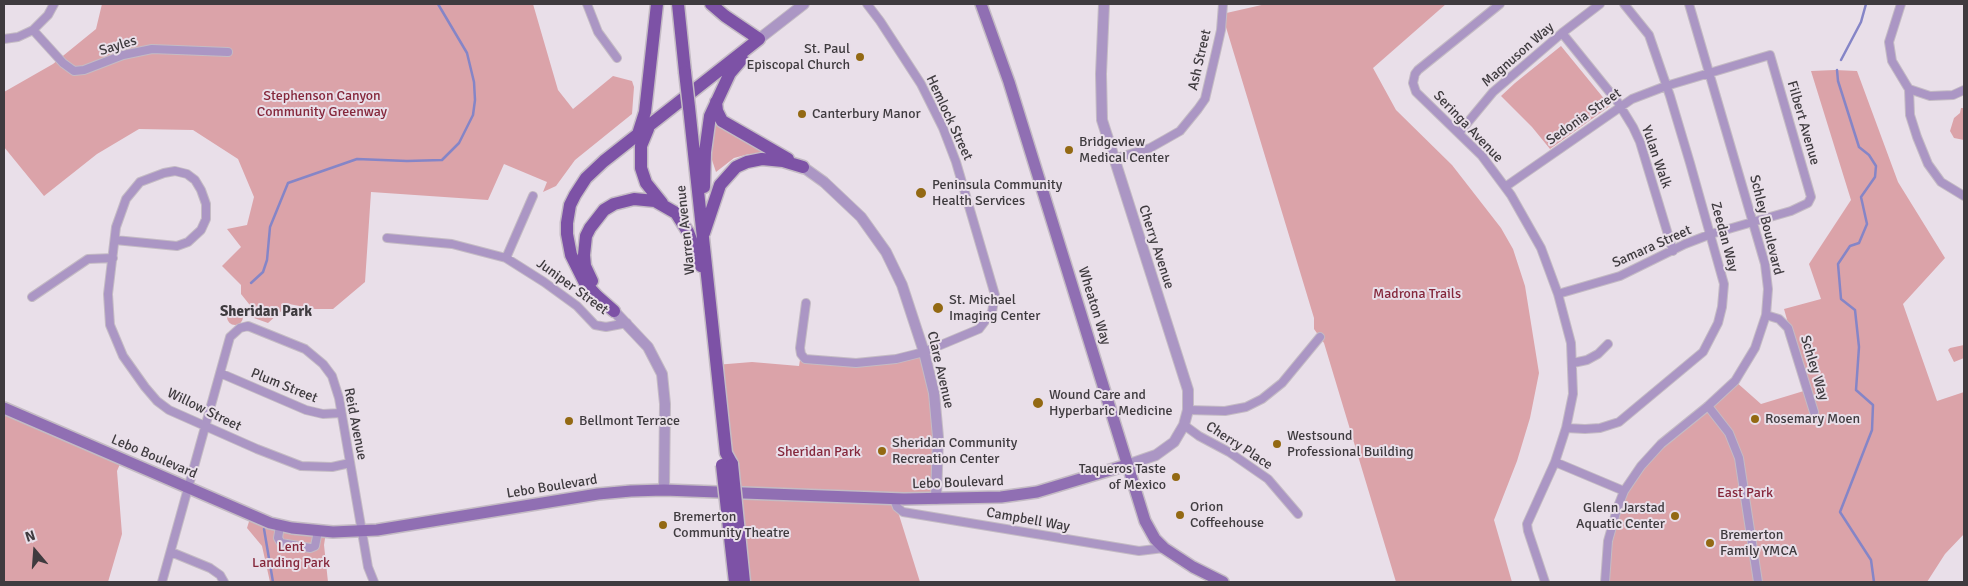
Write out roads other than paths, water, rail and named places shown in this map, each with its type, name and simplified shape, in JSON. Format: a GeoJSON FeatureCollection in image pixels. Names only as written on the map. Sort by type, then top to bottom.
{"type":"FeatureCollection","features":[{"type":"Feature","properties":{"kind":"main road"},"geometry":{"type":"LineString","coordinates":[[638,135],[645,112],[657,4]]}},
{"type":"Feature","properties":{"kind":"main road","name":"Warren Avenue"},"geometry":{"type":"LineString","coordinates":[[678,4],[727,461]]}},
{"type":"Feature","properties":{"kind":"main road"},"geometry":{"type":"LineString","coordinates":[[711,4],[758,39]]}},
{"type":"Feature","properties":{"kind":"main road","name":"Wheaton Way"},"geometry":{"type":"LineString","coordinates":[[981,4],[1009,82],[1144,521],[1155,539],[1164,548],[1193,568],[1223,582]]}},
{"type":"Feature","properties":{"kind":"main road"},"geometry":{"type":"LineString","coordinates":[[614,311],[585,282],[573,262],[567,234],[568,214],[575,195],[586,178],[604,161],[758,39]]}},
{"type":"Feature","properties":{"kind":"main road"},"geometry":{"type":"LineString","coordinates":[[702,238],[705,152],[709,122],[730,73],[758,39]]}},
{"type":"Feature","properties":{"kind":"main road"},"geometry":{"type":"LineString","coordinates":[[716,102],[719,116],[728,125],[803,168]]}},
{"type":"Feature","properties":{"kind":"main road"},"geometry":{"type":"LineString","coordinates":[[652,123],[645,133],[641,146],[641,168],[646,184],[663,205]]}},
{"type":"Feature","properties":{"kind":"main road"},"geometry":{"type":"LineString","coordinates":[[702,238],[720,185],[736,168],[747,162],[762,159],[783,161],[803,168]]}},
{"type":"Feature","properties":{"kind":"main road"},"geometry":{"type":"LineString","coordinates":[[614,311],[588,274],[584,255],[586,236],[597,218],[604,210],[614,204],[634,199],[647,200],[663,205],[676,213],[688,232],[707,283]]}},
{"type":"Feature","properties":{"kind":"main road","name":"Lebo Boulevard"},"geometry":{"type":"LineString","coordinates":[[4,408],[270,523],[318,531],[363,531],[598,494],[664,490],[894,499],[989,498],[1024,495],[1127,465]]}},
{"type":"Feature","properties":{"kind":"main road"},"geometry":{"type":"LineString","coordinates":[[727,461],[735,582]]}},
{"type":"Feature","properties":{"kind":"main road"},"geometry":{"type":"LineString","coordinates":[[727,461],[744,582]]}},
{"type":"Feature","properties":{"kind":"street"},"geometry":{"type":"LineString","coordinates":[[4,39],[18,37],[33,30],[42,23],[54,4]]}},
{"type":"Feature","properties":{"kind":"street"},"geometry":{"type":"LineString","coordinates":[[587,4],[599,33],[617,58]]}},
{"type":"Feature","properties":{"kind":"street"},"geometry":{"type":"LineString","coordinates":[[758,39],[804,4]]}},
{"type":"Feature","properties":{"kind":"street","name":"Hemlock Street"},"geometry":{"type":"LineString","coordinates":[[867,4],[921,84],[941,125],[956,162],[995,295],[992,312],[979,328],[924,352]]}},
{"type":"Feature","properties":{"kind":"street","name":"Cherry Avenue"},"geometry":{"type":"LineString","coordinates":[[1104,4],[1102,120],[1188,390],[1188,410],[1184,425],[1174,442],[1156,456],[1127,465]]}},
{"type":"Feature","properties":{"kind":"street","name":"Ash Street"},"geometry":{"type":"LineString","coordinates":[[1113,159],[1150,148],[1180,131],[1198,109],[1206,93],[1216,52],[1221,30],[1222,4]]}},
{"type":"Feature","properties":{"kind":"street"},"geometry":{"type":"LineString","coordinates":[[1486,4],[1491,10],[1500,4]]}},
{"type":"Feature","properties":{"kind":"street","name":"Magnuson Way"},"geometry":{"type":"LineString","coordinates":[[1459,133],[1492,92],[1562,33],[1600,4]]}},
{"type":"Feature","properties":{"kind":"street","name":"Zeedan Way"},"geometry":{"type":"LineString","coordinates":[[1566,428],[1585,430],[1619,422],[1703,352],[1718,323],[1724,284],[1711,234],[1649,35],[1624,4]]}},
{"type":"Feature","properties":{"kind":"street","name":"Schley Boulevard"},"geometry":{"type":"LineString","coordinates":[[1605,582],[1608,541],[1624,491],[1641,466],[1661,444],[1708,406],[1740,374],[1759,339],[1766,315],[1767,276],[1754,222],[1690,4]]}},
{"type":"Feature","properties":{"kind":"street"},"geometry":{"type":"LineString","coordinates":[[1901,4],[1889,42],[1892,61],[1909,88],[1910,115],[1917,138],[1928,164],[1941,182],[1964,196]]}},
{"type":"Feature","properties":{"kind":"street","name":"Seringa Avenue"},"geometry":{"type":"LineString","coordinates":[[1491,10],[1418,70],[1414,74],[1413,83],[1416,92],[1482,156],[1523,212],[1541,248],[1558,294],[1570,343],[1573,363],[1573,394],[1556,462],[1527,524],[1545,582]]}},
{"type":"Feature","properties":{"kind":"street","name":"Sayles"},"geometry":{"type":"LineString","coordinates":[[33,30],[63,63],[74,70],[84,70],[123,55],[152,49],[228,52]]}},
{"type":"Feature","properties":{"kind":"street","name":"Yulan Walk"},"geometry":{"type":"LineString","coordinates":[[1562,33],[1621,107],[1640,142],[1673,251]]}},
{"type":"Feature","properties":{"kind":"street","name":"Sedonia Street"},"geometry":{"type":"LineString","coordinates":[[1505,187],[1632,99],[1666,86],[1770,55]]}},
{"type":"Feature","properties":{"kind":"street","name":"Filbert Avenue"},"geometry":{"type":"LineString","coordinates":[[1770,55],[1811,198]]}},
{"type":"Feature","properties":{"kind":"street"},"geometry":{"type":"LineString","coordinates":[[1909,88],[1930,96],[1954,95],[1964,90]]}},
{"type":"Feature","properties":{"kind":"street","name":"Clare Avenue"},"geometry":{"type":"LineString","coordinates":[[803,168],[824,182],[852,206],[886,252],[902,285],[924,352],[934,392],[938,421],[936,499]]}},
{"type":"Feature","properties":{"kind":"street","name":"Willow Street"},"geometry":{"type":"LineString","coordinates":[[115,240],[177,246],[188,242],[201,230],[206,219],[206,204],[195,180],[186,174],[175,171],[150,177],[140,182],[126,199],[116,227],[108,294],[110,325],[123,356],[156,401],[169,410],[257,449],[301,466],[332,467],[350,463]]}},
{"type":"Feature","properties":{"kind":"street"},"geometry":{"type":"LineString","coordinates":[[506,258],[533,196]]}},
{"type":"Feature","properties":{"kind":"street","name":"Samara Street"},"geometry":{"type":"LineString","coordinates":[[1558,294],[1620,276],[1711,234],[1801,207],[1808,203],[1811,198]]}},
{"type":"Feature","properties":{"kind":"street","name":"Juniper Street"},"geometry":{"type":"LineString","coordinates":[[387,238],[452,244],[506,258],[577,306],[595,325],[606,327],[627,323]]}},
{"type":"Feature","properties":{"kind":"street"},"geometry":{"type":"LineString","coordinates":[[32,297],[88,259],[113,258]]}},
{"type":"Feature","properties":{"kind":"street"},"geometry":{"type":"LineString","coordinates":[[806,303],[801,354],[805,359],[856,363],[896,359],[924,352]]}},
{"type":"Feature","properties":{"kind":"street"},"geometry":{"type":"LineString","coordinates":[[614,311],[648,347],[662,374],[665,404],[664,490]]}},
{"type":"Feature","properties":{"kind":"street","name":"Schley Way"},"geometry":{"type":"LineString","coordinates":[[1766,315],[1779,319],[1788,328],[1814,412]]}},
{"type":"Feature","properties":{"kind":"street","name":"Reid Avenue"},"geometry":{"type":"LineString","coordinates":[[220,372],[230,337],[240,328],[248,326],[255,327],[312,353],[332,376],[339,398],[368,567],[374,582]]}},
{"type":"Feature","properties":{"kind":"street"},"geometry":{"type":"LineString","coordinates":[[1188,410],[1226,411],[1262,400],[1282,384],[1320,337]]}},
{"type":"Feature","properties":{"kind":"street"},"geometry":{"type":"LineString","coordinates":[[1573,363],[1587,360],[1598,354],[1608,344]]}},
{"type":"Feature","properties":{"kind":"street"},"geometry":{"type":"LineString","coordinates":[[162,582],[220,372]]}},
{"type":"Feature","properties":{"kind":"street","name":"Plum Street"},"geometry":{"type":"LineString","coordinates":[[220,372],[306,410],[323,414],[341,413]]}},
{"type":"Feature","properties":{"kind":"street"},"geometry":{"type":"LineString","coordinates":[[1708,406],[1729,433],[1739,458],[1758,582]]}},
{"type":"Feature","properties":{"kind":"street","name":"Cherry Place"},"geometry":{"type":"LineString","coordinates":[[1184,425],[1199,436],[1229,452],[1268,479],[1298,514]]}},
{"type":"Feature","properties":{"kind":"street"},"geometry":{"type":"LineString","coordinates":[[1556,462],[1624,491]]}},
{"type":"Feature","properties":{"kind":"street","name":"Campbell Way"},"geometry":{"type":"LineString","coordinates":[[894,499],[897,507],[903,512],[1139,551],[1164,548]]}},
{"type":"Feature","properties":{"kind":"street"},"geometry":{"type":"LineString","coordinates":[[280,526],[278,538],[281,543],[310,548],[315,546],[318,531]]}},
{"type":"Feature","properties":{"kind":"street"},"geometry":{"type":"LineString","coordinates":[[171,552],[210,568],[220,575],[224,582]]}},
{"type":"Feature","properties":{"kind":"waterway"},"geometry":{"type":"LineString","coordinates":[[251,283],[263,272],[267,260],[270,227],[288,183],[357,159],[442,160],[459,143],[473,115],[475,100],[474,82],[467,53],[438,4]]}},
{"type":"Feature","properties":{"kind":"waterway"},"geometry":{"type":"LineString","coordinates":[[1841,60],[1861,22],[1866,4]]}},
{"type":"Feature","properties":{"kind":"waterway"},"geometry":{"type":"LineString","coordinates":[[1837,70],[1838,81],[1859,147],[1869,155],[1876,166],[1875,177],[1861,197],[1867,224],[1859,243],[1850,246],[1838,264],[1841,299],[1855,310],[1859,347],[1856,390],[1873,405],[1872,430],[1840,512],[1871,560],[1874,582]]}},
{"type":"Feature","properties":{"kind":"waterway"},"geometry":{"type":"LineString","coordinates":[[264,529],[273,582]]}},
{"type":"Feature","properties":{"kind":"place","name":"St. Paul Episcopal Church"},"geometry":{"type":"Point","coordinates":[860,57]}},
{"type":"Feature","properties":{"kind":"place","name":"Canterbury Manor"},"geometry":{"type":"Point","coordinates":[802,114]}},
{"type":"Feature","properties":{"kind":"place","name":"Bridgeview Medical Center"},"geometry":{"type":"Point","coordinates":[1069,150]}},
{"type":"Feature","properties":{"kind":"place","name":"Peninsula Community Health Services"},"geometry":{"type":"Point","coordinates":[921,193]}},
{"type":"Feature","properties":{"kind":"place","name":"St. Michael Imaging Center"},"geometry":{"type":"Point","coordinates":[938,308]}},
{"type":"Feature","properties":{"kind":"place","name":"Wound Care and Hyperbaric Medicine"},"geometry":{"type":"Point","coordinates":[1038,403]}},
{"type":"Feature","properties":{"kind":"place","name":"Rosemary Moen"},"geometry":{"type":"Point","coordinates":[1755,419]}},
{"type":"Feature","properties":{"kind":"place","name":"Bellmont Terrace"},"geometry":{"type":"Point","coordinates":[569,421]}},
{"type":"Feature","properties":{"kind":"place","name":"Westsound Professional Building"},"geometry":{"type":"Point","coordinates":[1277,444]}},
{"type":"Feature","properties":{"kind":"place","name":"Sheridan Community Recreation Center"},"geometry":{"type":"Point","coordinates":[882,451]}},
{"type":"Feature","properties":{"kind":"place","name":"Taqueros Taste of Mexico"},"geometry":{"type":"Point","coordinates":[1176,477]}},
{"type":"Feature","properties":{"kind":"place","name":"Orion Coffeehouse"},"geometry":{"type":"Point","coordinates":[1180,515]}},
{"type":"Feature","properties":{"kind":"place","name":"Glenn Jarstad Aquatic Center"},"geometry":{"type":"Point","coordinates":[1675,516]}},
{"type":"Feature","properties":{"kind":"place","name":"Bremerton Community Theatre"},"geometry":{"type":"Point","coordinates":[663,525]}},
{"type":"Feature","properties":{"kind":"place","name":"Bremerton Family YMCA"},"geometry":{"type":"Point","coordinates":[1710,543]}},
{"type":"Feature","properties":{"kind":"district","name":"Sheridan Park"},"geometry":{"type":"Point","coordinates":[266,312]}},
{"type":"Feature","properties":{"kind":"park label","name":"Stephenson Canyon Community Greenway"},"geometry":{"type":"Point","coordinates":[322,104]}},
{"type":"Feature","properties":{"kind":"park label","name":"Madrona Trails"},"geometry":{"type":"Point","coordinates":[1417,294]}},
{"type":"Feature","properties":{"kind":"park label","name":"East Park"},"geometry":{"type":"Point","coordinates":[1745,493]}},
{"type":"Feature","properties":{"kind":"park label","name":"Lent Landing Park"},"geometry":{"type":"Point","coordinates":[291,556]}}]}
